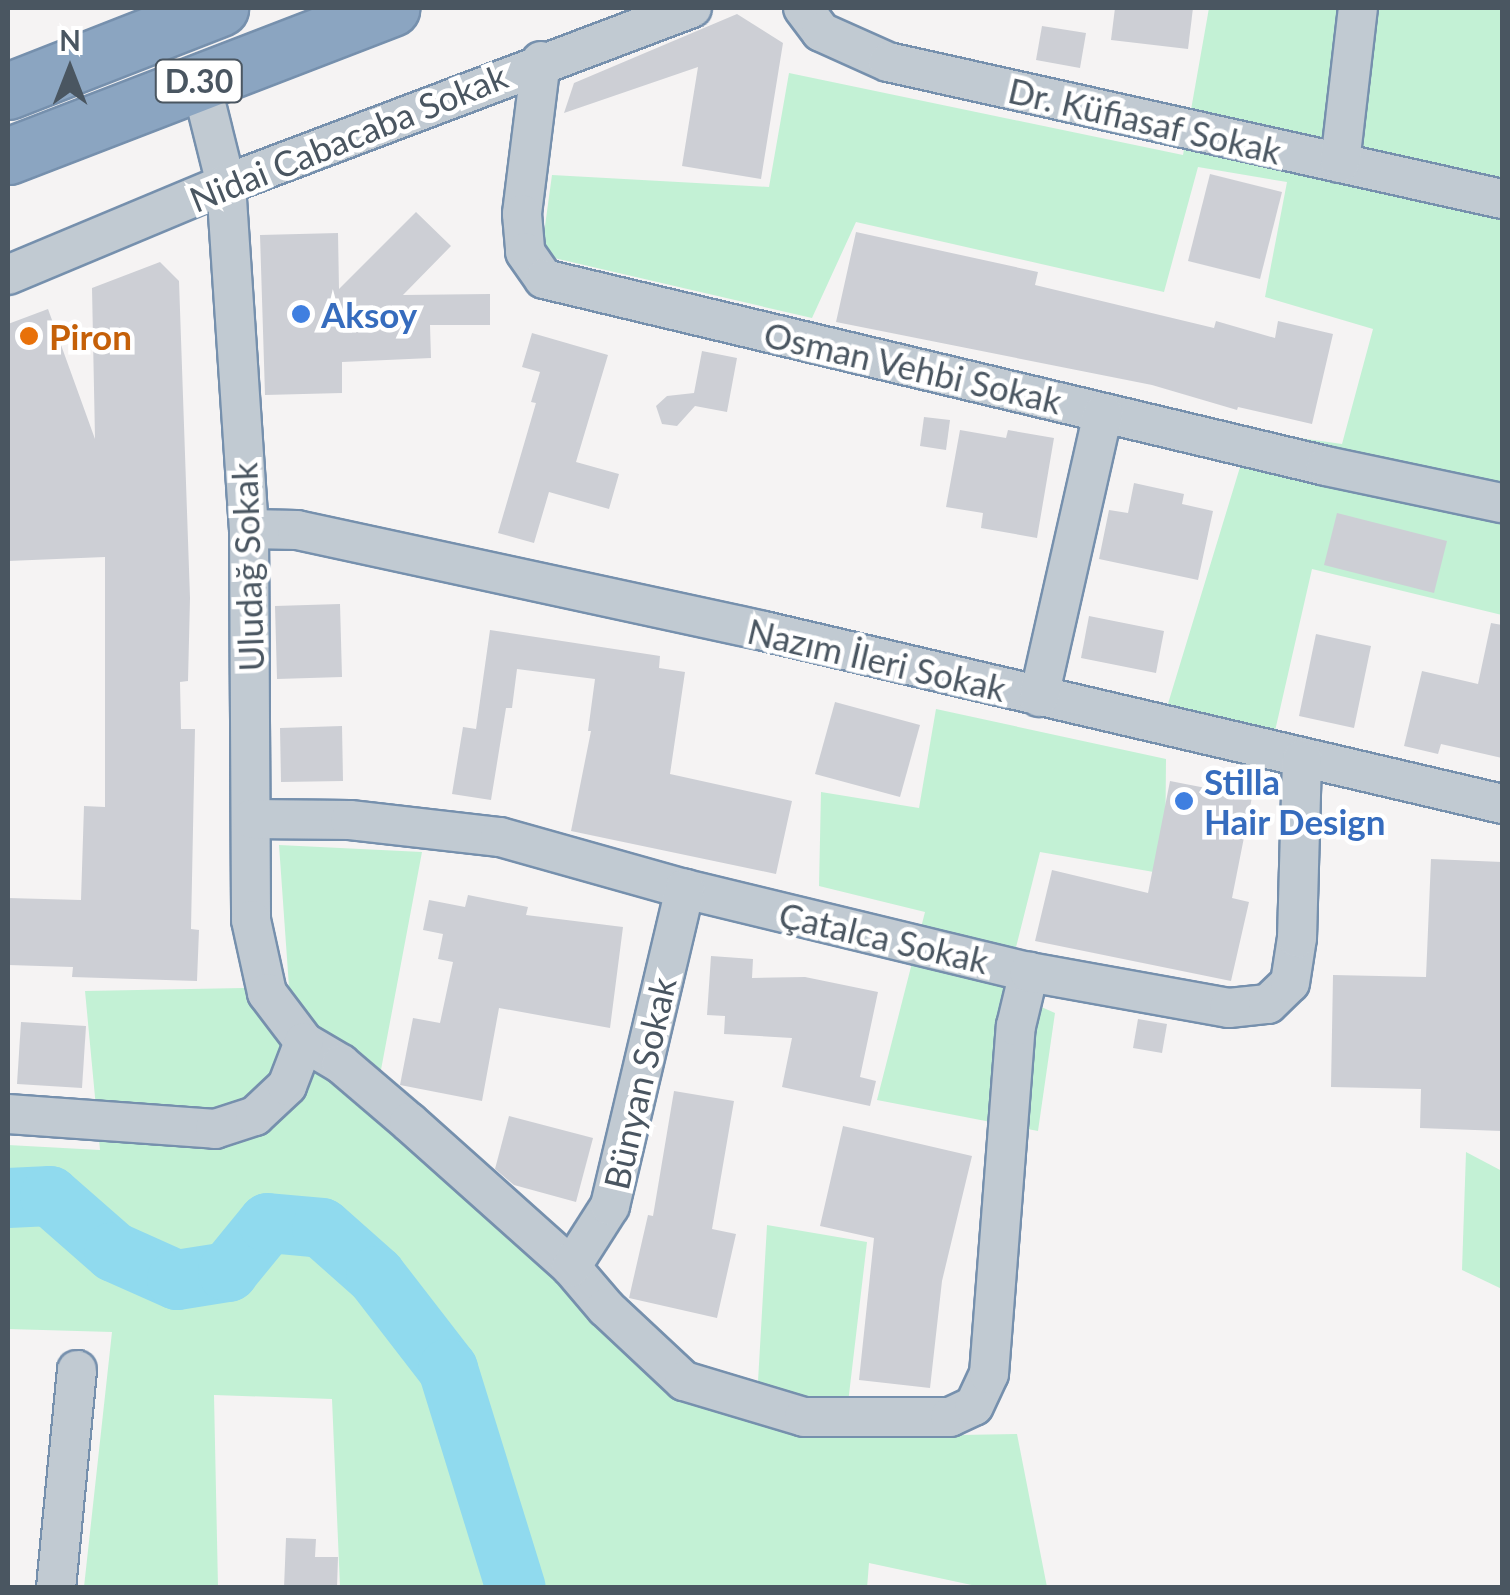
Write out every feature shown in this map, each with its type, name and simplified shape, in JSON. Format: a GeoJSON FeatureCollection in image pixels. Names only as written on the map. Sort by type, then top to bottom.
{"type":"FeatureCollection","features":[{"type":"Feature","properties":{"kind":"highway","name":"D.30"},"geometry":{"type":"LineString","coordinates":[[8,92],[220,8]]}},
{"type":"Feature","properties":{"kind":"highway","name":"D.30"},"geometry":{"type":"LineString","coordinates":[[8,156],[391,8]]}},
{"type":"Feature","properties":{"kind":"street","name":"Nidai Cabacaba Sokak"},"geometry":{"type":"LineString","coordinates":[[8,276],[226,184],[540,61],[692,8]]}},
{"type":"Feature","properties":{"kind":"street","name":"Dr. Küfiasaf Sokak"},"geometry":{"type":"LineString","coordinates":[[803,8],[822,32],[888,62],[1502,199]]}},
{"type":"Feature","properties":{"kind":"street"},"geometry":{"type":"LineString","coordinates":[[1340,163],[1358,8]]}},
{"type":"Feature","properties":{"kind":"street","name":"Osman Vehbi Sokak"},"geometry":{"type":"LineString","coordinates":[[540,61],[522,214],[525,252],[544,279],[1103,413],[1502,503]]}},
{"type":"Feature","properties":{"kind":"street","name":"Uludağ Sokak"},"geometry":{"type":"LineString","coordinates":[[200,80],[226,184],[248,529],[251,920],[267,994],[304,1042]]}},
{"type":"Feature","properties":{"kind":"street"},"geometry":{"type":"LineString","coordinates":[[1039,697],[1103,413]]}},
{"type":"Feature","properties":{"kind":"street","name":"Nazım İleri Sokak"},"geometry":{"type":"LineString","coordinates":[[248,529],[297,530],[764,631],[1502,804]]}},
{"type":"Feature","properties":{"kind":"street","name":"Çatalca Sokak"},"geometry":{"type":"LineString","coordinates":[[252,819],[350,820],[500,836],[685,890],[1029,972],[1229,1008],[1268,1004],[1290,983],[1297,938],[1302,759]]}},
{"type":"Feature","properties":{"kind":"street","name":"Bünyan Sokak"},"geometry":{"type":"LineString","coordinates":[[572,1267],[610,1206],[685,890]]}},
{"type":"Feature","properties":{"kind":"street"},"geometry":{"type":"LineString","coordinates":[[8,1114],[215,1129],[255,1116],[286,1086],[304,1042],[341,1064],[572,1267],[606,1308],[684,1382],[804,1417],[950,1417],[974,1406],[989,1374],[1016,1026],[1029,972]]}},
{"type":"Feature","properties":{"kind":"street"},"geometry":{"type":"LineString","coordinates":[[56,1588],[77,1370]]}},
{"type":"Feature","properties":{"kind":"green space"},"geometry":{"type":"Polygon","coordinates":[[[1209,8],[1502,8],[1502,615],[1312,569],[1275,731],[1167,707],[1251,431],[1342,444],[1373,329],[1265,297],[1287,182],[1198,167],[1164,292],[856,222],[812,318],[541,255],[552,175],[769,187],[789,73],[1183,155],[1209,8]]]}},
{"type":"Feature","properties":{"kind":"green space"},"geometry":{"type":"Polygon","coordinates":[[[936,709],[1166,759],[1165,874],[1040,852],[1005,991],[1055,1013],[1038,1131],[877,1100],[925,912],[819,886],[821,792],[919,808],[936,709]]]}},
{"type":"Feature","properties":{"kind":"green space"},"geometry":{"type":"Polygon","coordinates":[[[279,845],[422,852],[374,1107],[756,1416],[767,1225],[867,1242],[844,1437],[1017,1434],[1047,1587],[981,1587],[869,1563],[867,1588],[340,1587],[332,1399],[214,1395],[218,1587],[84,1587],[112,1332],[8,1329],[8,1145],[100,1150],[85,991],[289,987],[279,845]]]}},
{"type":"Feature","properties":{"kind":"green space"},"geometry":{"type":"Polygon","coordinates":[[[1466,1152],[1502,1171],[1502,1289],[1462,1270],[1466,1152]]]}},
{"type":"Feature","properties":{"kind":"building"},"geometry":{"type":"Polygon","coordinates":[[[1115,8],[1193,8],[1188,49],[1111,40],[1115,8]]]}},
{"type":"Feature","properties":{"kind":"building"},"geometry":{"type":"Polygon","coordinates":[[[737,14],[783,43],[761,179],[682,166],[698,67],[564,113],[574,83],[737,14]]]}},
{"type":"Feature","properties":{"kind":"building"},"geometry":{"type":"Polygon","coordinates":[[[1042,26],[1086,33],[1080,68],[1036,60],[1042,26]]]}},
{"type":"Feature","properties":{"kind":"building"},"geometry":{"type":"Polygon","coordinates":[[[1210,174],[1282,192],[1260,279],[1188,261],[1210,174]]]}},
{"type":"Feature","properties":{"kind":"building"},"geometry":{"type":"Polygon","coordinates":[[[416,212],[451,246],[403,295],[490,294],[490,325],[430,325],[431,358],[342,362],[342,393],[265,395],[260,235],[338,233],[339,289],[416,212]]]}},
{"type":"Feature","properties":{"kind":"building"},"geometry":{"type":"Polygon","coordinates":[[[856,232],[1038,272],[1035,285],[1214,328],[1216,321],[1275,338],[1278,321],[1333,334],[1312,424],[1238,407],[1237,410],[1152,385],[836,322],[856,232]]]}},
{"type":"Feature","properties":{"kind":"building"},"geometry":{"type":"Polygon","coordinates":[[[160,262],[179,281],[190,598],[188,681],[180,682],[181,729],[195,729],[191,929],[199,930],[197,981],[72,977],[73,967],[8,965],[8,898],[81,900],[84,806],[105,807],[105,557],[8,561],[8,324],[48,309],[95,439],[92,288],[160,262]]]}},
{"type":"Feature","properties":{"kind":"building"},"geometry":{"type":"Polygon","coordinates":[[[532,333],[608,355],[576,462],[619,474],[609,509],[549,492],[534,543],[498,533],[536,403],[531,402],[540,372],[522,367],[532,333]]]}},
{"type":"Feature","properties":{"kind":"building"},"geometry":{"type":"Polygon","coordinates":[[[702,351],[737,358],[727,412],[695,406],[677,426],[662,424],[656,406],[667,396],[694,393],[702,351]]]}},
{"type":"Feature","properties":{"kind":"building"},"geometry":{"type":"Polygon","coordinates":[[[924,417],[950,420],[946,450],[920,446],[924,417]]]}},
{"type":"Feature","properties":{"kind":"building"},"geometry":{"type":"Polygon","coordinates":[[[960,430],[1006,438],[1008,430],[1054,438],[1037,538],[981,528],[983,513],[946,507],[960,430]]]}},
{"type":"Feature","properties":{"kind":"building"},"geometry":{"type":"Polygon","coordinates":[[[1134,483],[1184,494],[1182,504],[1213,511],[1198,580],[1099,559],[1109,510],[1128,513],[1134,483]]]}},
{"type":"Feature","properties":{"kind":"building"},"geometry":{"type":"Polygon","coordinates":[[[1337,513],[1447,541],[1434,593],[1324,565],[1337,513]]]}},
{"type":"Feature","properties":{"kind":"building"},"geometry":{"type":"Polygon","coordinates":[[[340,604],[342,677],[277,679],[275,606],[340,604]]]}},
{"type":"Feature","properties":{"kind":"building"},"geometry":{"type":"Polygon","coordinates":[[[1089,616],[1164,631],[1156,673],[1081,658],[1089,616]]]}},
{"type":"Feature","properties":{"kind":"building"},"geometry":{"type":"Polygon","coordinates":[[[1491,623],[1502,625],[1502,758],[1441,744],[1438,754],[1404,746],[1422,671],[1478,684],[1491,623]]]}},
{"type":"Feature","properties":{"kind":"building"},"geometry":{"type":"Polygon","coordinates":[[[490,630],[660,656],[659,668],[685,672],[670,774],[792,801],[776,874],[571,831],[591,731],[595,679],[517,669],[512,708],[506,708],[491,800],[452,794],[463,727],[476,729],[490,630]]]}},
{"type":"Feature","properties":{"kind":"building"},"geometry":{"type":"Polygon","coordinates":[[[1316,634],[1371,646],[1354,728],[1299,716],[1316,634]]]}},
{"type":"Feature","properties":{"kind":"building"},"geometry":{"type":"Polygon","coordinates":[[[835,702],[920,725],[900,797],[815,774],[835,702]]]}},
{"type":"Feature","properties":{"kind":"building"},"geometry":{"type":"Polygon","coordinates":[[[342,726],[343,781],[281,782],[280,728],[342,726]]]}},
{"type":"Feature","properties":{"kind":"building"},"geometry":{"type":"Polygon","coordinates":[[[1170,781],[1252,797],[1232,898],[1249,902],[1231,981],[1035,941],[1052,870],[1148,893],[1170,781]]]}},
{"type":"Feature","properties":{"kind":"building"},"geometry":{"type":"Polygon","coordinates":[[[1431,859],[1502,862],[1502,1131],[1420,1128],[1421,1089],[1331,1087],[1333,975],[1426,977],[1431,859]]]}},
{"type":"Feature","properties":{"kind":"building"},"geometry":{"type":"Polygon","coordinates":[[[468,895],[528,907],[526,915],[623,927],[610,1028],[499,1008],[482,1101],[400,1085],[413,1018],[440,1023],[453,962],[438,959],[443,934],[423,930],[429,900],[465,907],[468,895]]]}},
{"type":"Feature","properties":{"kind":"building"},"geometry":{"type":"Polygon","coordinates":[[[711,956],[753,959],[752,978],[805,977],[878,992],[860,1077],[876,1081],[870,1106],[782,1087],[792,1038],[724,1034],[725,1016],[707,1015],[711,956]]]}},
{"type":"Feature","properties":{"kind":"building"},"geometry":{"type":"Polygon","coordinates":[[[1138,1019],[1167,1024],[1162,1053],[1133,1048],[1138,1019]]]}},
{"type":"Feature","properties":{"kind":"building"},"geometry":{"type":"Polygon","coordinates":[[[21,1022],[86,1026],[82,1088],[17,1084],[21,1022]]]}},
{"type":"Feature","properties":{"kind":"building"},"geometry":{"type":"Polygon","coordinates":[[[674,1091],[734,1101],[712,1229],[736,1234],[717,1318],[629,1298],[648,1215],[653,1216],[674,1091]]]}},
{"type":"Feature","properties":{"kind":"building"},"geometry":{"type":"Polygon","coordinates":[[[509,1116],[593,1138],[576,1202],[514,1185],[495,1169],[509,1116]]]}},
{"type":"Feature","properties":{"kind":"building"},"geometry":{"type":"Polygon","coordinates":[[[843,1126],[972,1156],[942,1281],[930,1388],[859,1380],[874,1238],[820,1226],[843,1126]]]}},
{"type":"Feature","properties":{"kind":"building"},"geometry":{"type":"Polygon","coordinates":[[[286,1538],[316,1539],[315,1557],[338,1557],[337,1588],[284,1588],[286,1538]]]}},
{"type":"Feature","properties":{"kind":"waterway"},"geometry":{"type":"LineString","coordinates":[[8,1198],[50,1196],[114,1252],[177,1280],[228,1272],[268,1223],[322,1228],[376,1276],[448,1369],[516,1588]]}},
{"type":"Feature","properties":{"kind":"place","name":"Aksoy"},"geometry":{"type":"Point","coordinates":[301,314]}},
{"type":"Feature","properties":{"kind":"place","name":"Piron"},"geometry":{"type":"Point","coordinates":[29,336]}},
{"type":"Feature","properties":{"kind":"place","name":"Stilla Hair Design"},"geometry":{"type":"Point","coordinates":[1184,801]}}]}
